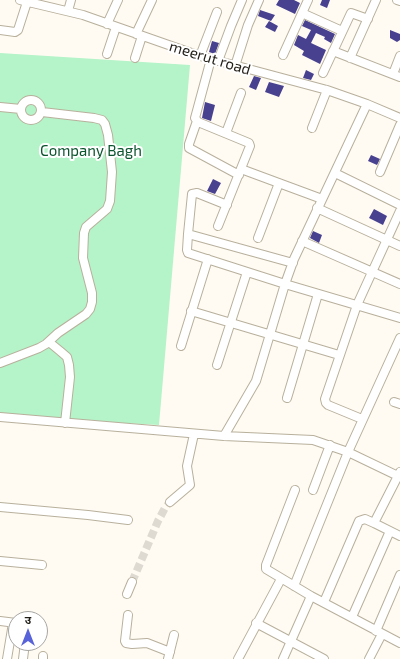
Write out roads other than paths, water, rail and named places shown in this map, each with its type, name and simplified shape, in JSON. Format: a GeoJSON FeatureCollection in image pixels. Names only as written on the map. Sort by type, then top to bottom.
{"type":"FeatureCollection","features":[{"type":"Feature","properties":{"kind":"street"},"geometry":{"type":"LineString","coordinates":[[68,11],[71,0]]}},
{"type":"Feature","properties":{"kind":"street"},"geometry":{"type":"LineString","coordinates":[[107,24],[118,0]]}},
{"type":"Feature","properties":{"kind":"street"},"geometry":{"type":"LineString","coordinates":[[135,58],[139,35],[152,0]]}},
{"type":"Feature","properties":{"kind":"street"},"geometry":{"type":"LineString","coordinates":[[218,226],[250,149],[250,144],[198,121],[195,118],[195,115],[215,60],[241,0],[257,4],[248,25],[235,66]]}},
{"type":"Feature","properties":{"kind":"street"},"geometry":{"type":"LineString","coordinates":[[283,55],[308,0]]}},
{"type":"Feature","properties":{"kind":"street"},"geometry":{"type":"LineString","coordinates":[[350,58],[376,0]]}},
{"type":"Feature","properties":{"kind":"street"},"geometry":{"type":"LineString","coordinates":[[0,30],[15,32],[18,30],[29,1]]}},
{"type":"Feature","properties":{"kind":"street","name":"meerut road"},"geometry":{"type":"LineString","coordinates":[[29,1],[68,11],[200,56],[327,90],[367,104],[400,118]]}},
{"type":"Feature","properties":{"kind":"street"},"geometry":{"type":"LineString","coordinates":[[200,56],[218,12]]}},
{"type":"Feature","properties":{"kind":"street"},"geometry":{"type":"LineString","coordinates":[[302,13],[342,31]]}},
{"type":"Feature","properties":{"kind":"street"},"geometry":{"type":"LineString","coordinates":[[323,73],[351,13],[368,19]]}},
{"type":"Feature","properties":{"kind":"street"},"geometry":{"type":"LineString","coordinates":[[107,54],[116,27]]}},
{"type":"Feature","properties":{"kind":"street"},"geometry":{"type":"LineString","coordinates":[[333,51],[396,76],[400,56]]}},
{"type":"Feature","properties":{"kind":"street"},"geometry":{"type":"LineString","coordinates":[[312,128],[327,90]]}},
{"type":"Feature","properties":{"kind":"street"},"geometry":{"type":"LineString","coordinates":[[226,133],[241,93]]}},
{"type":"Feature","properties":{"kind":"street"},"geometry":{"type":"LineString","coordinates":[[33,100],[39,103],[42,112],[38,118],[32,121],[23,116],[21,109],[24,103],[33,100]]}},
{"type":"Feature","properties":{"kind":"street"},"geometry":{"type":"LineString","coordinates":[[224,436],[256,381],[285,284],[293,263],[317,208],[367,104]]}},
{"type":"Feature","properties":{"kind":"street"},"geometry":{"type":"LineString","coordinates":[[0,107],[21,109]]}},
{"type":"Feature","properties":{"kind":"street"},"geometry":{"type":"LineString","coordinates":[[0,363],[39,348],[86,314],[90,309],[92,293],[83,258],[84,233],[86,227],[107,209],[110,201],[112,172],[107,128],[102,120],[42,112]]}},
{"type":"Feature","properties":{"kind":"street"},"geometry":{"type":"LineString","coordinates":[[198,121],[189,144],[189,148],[240,172],[280,183],[322,199]]}},
{"type":"Feature","properties":{"kind":"street"},"geometry":{"type":"LineString","coordinates":[[380,172],[400,125]]}},
{"type":"Feature","properties":{"kind":"street"},"geometry":{"type":"LineString","coordinates":[[335,173],[400,205]]}},
{"type":"Feature","properties":{"kind":"street"},"geometry":{"type":"LineString","coordinates":[[258,238],[280,183]]}},
{"type":"Feature","properties":{"kind":"street"},"geometry":{"type":"LineString","coordinates":[[227,205],[197,193],[192,194],[187,252],[285,284],[400,318]]}},
{"type":"Feature","properties":{"kind":"street"},"geometry":{"type":"LineString","coordinates":[[317,208],[400,246]]}},
{"type":"Feature","properties":{"kind":"street"},"geometry":{"type":"LineString","coordinates":[[362,420],[328,405],[325,401],[339,355],[357,305],[400,211]]}},
{"type":"Feature","properties":{"kind":"street"},"geometry":{"type":"LineString","coordinates":[[188,234],[293,263]]}},
{"type":"Feature","properties":{"kind":"street"},"geometry":{"type":"LineString","coordinates":[[302,241],[400,284]]}},
{"type":"Feature","properties":{"kind":"street"},"geometry":{"type":"LineString","coordinates":[[181,346],[208,259]]}},
{"type":"Feature","properties":{"kind":"street"},"geometry":{"type":"LineString","coordinates":[[217,365],[247,272]]}},
{"type":"Feature","properties":{"kind":"street"},"geometry":{"type":"LineString","coordinates":[[287,398],[318,294]]}},
{"type":"Feature","properties":{"kind":"street"},"geometry":{"type":"LineString","coordinates":[[191,311],[303,343],[339,355]]}},
{"type":"Feature","properties":{"kind":"street"},"geometry":{"type":"LineString","coordinates":[[294,586],[348,452],[400,338]]}},
{"type":"Feature","properties":{"kind":"street"},"geometry":{"type":"LineString","coordinates":[[48,342],[67,357],[69,365],[70,377],[65,423]]}},
{"type":"Feature","properties":{"kind":"street"},"geometry":{"type":"LineString","coordinates":[[0,417],[194,434],[313,440],[348,452],[399,474],[374,523]]}},
{"type":"Feature","properties":{"kind":"street"},"geometry":{"type":"LineString","coordinates":[[170,502],[190,485],[186,466],[194,434]]}},
{"type":"Feature","properties":{"kind":"street"},"geometry":{"type":"LineString","coordinates":[[312,490],[330,445]]}},
{"type":"Feature","properties":{"kind":"street"},"geometry":{"type":"LineString","coordinates":[[295,490],[265,567],[268,571],[311,596],[400,643]]}},
{"type":"Feature","properties":{"kind":"street"},"geometry":{"type":"LineString","coordinates":[[0,507],[128,520]]}},
{"type":"Feature","properties":{"kind":"street"},"geometry":{"type":"LineString","coordinates":[[324,602],[359,521],[365,519],[400,536]]}},
{"type":"Feature","properties":{"kind":"street"},"geometry":{"type":"LineString","coordinates":[[352,617],[390,531]]}},
{"type":"Feature","properties":{"kind":"street"},"geometry":{"type":"LineString","coordinates":[[0,561],[42,565]]}},
{"type":"Feature","properties":{"kind":"street"},"geometry":{"type":"LineString","coordinates":[[369,659],[400,575]]}},
{"type":"Feature","properties":{"kind":"street"},"geometry":{"type":"LineString","coordinates":[[238,659],[281,579]]}},
{"type":"Feature","properties":{"kind":"street"},"geometry":{"type":"LineString","coordinates":[[127,594],[132,582]]}},
{"type":"Feature","properties":{"kind":"street"},"geometry":{"type":"LineString","coordinates":[[283,659],[311,596]]}},
{"type":"Feature","properties":{"kind":"street"},"geometry":{"type":"LineString","coordinates":[[128,615],[126,643],[147,643],[170,657],[174,635]]}},
{"type":"Feature","properties":{"kind":"street"},"geometry":{"type":"LineString","coordinates":[[256,623],[322,659]]}},
{"type":"Feature","properties":{"kind":"tunnel"},"geometry":{"type":"LineString","coordinates":[[132,582],[158,521],[170,502]]}},
{"type":"Feature","properties":{"kind":"park label","name":"Company Bagh"},"geometry":{"type":"Point","coordinates":[91,151]}}]}
